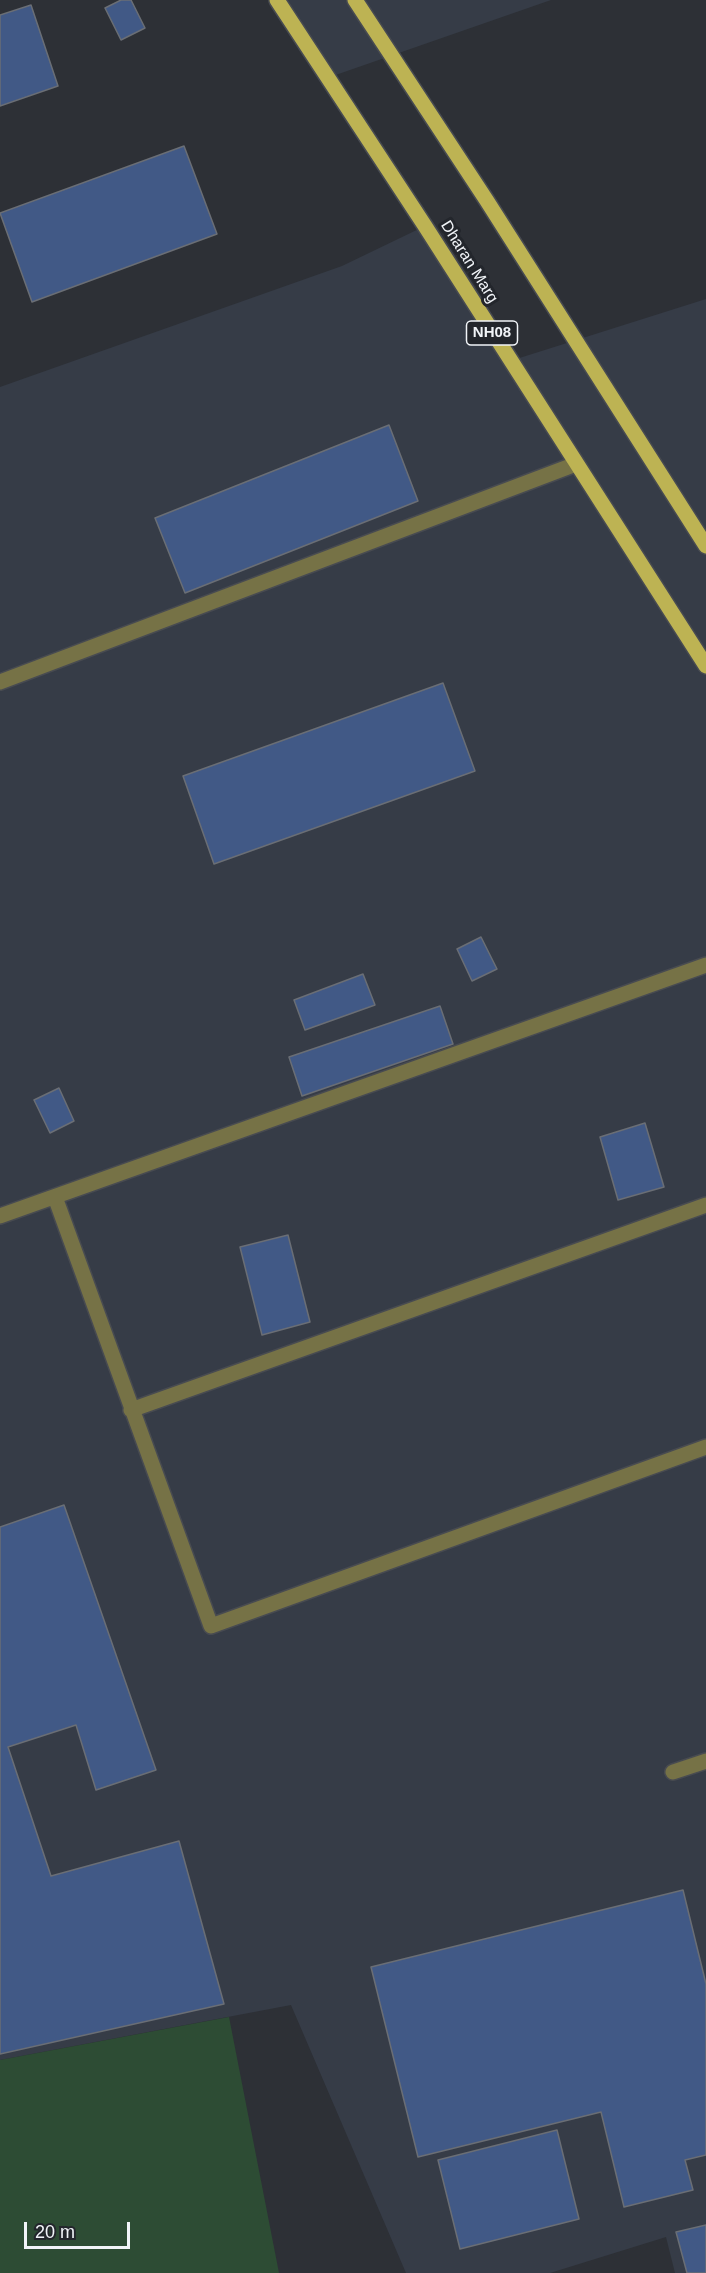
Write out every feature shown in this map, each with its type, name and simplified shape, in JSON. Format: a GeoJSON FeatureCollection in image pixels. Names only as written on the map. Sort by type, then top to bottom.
{"type":"FeatureCollection","features":[{"type":"Feature","properties":{"kind":"main road","name":"Dharan Marg"},"geometry":{"type":"LineString","coordinates":[[277,0],[425,226],[706,666]]}},
{"type":"Feature","properties":{"kind":"main road"},"geometry":{"type":"LineString","coordinates":[[355,0],[706,546]]}},
{"type":"Feature","properties":{"kind":"street"},"geometry":{"type":"LineString","coordinates":[[0,682],[576,464]]}},
{"type":"Feature","properties":{"kind":"street"},"geometry":{"type":"LineString","coordinates":[[0,1216],[706,965]]}},
{"type":"Feature","properties":{"kind":"street"},"geometry":{"type":"LineString","coordinates":[[55,1197],[211,1626],[706,1447]]}},
{"type":"Feature","properties":{"kind":"street"},"geometry":{"type":"LineString","coordinates":[[131,1410],[706,1205]]}},
{"type":"Feature","properties":{"kind":"street"},"geometry":{"type":"LineString","coordinates":[[673,1772],[706,1761]]}},
{"type":"Feature","properties":{"kind":"shaded area"},"geometry":{"type":"Polygon","coordinates":[[[277,0],[551,0],[327,78],[277,0]]]}},
{"type":"Feature","properties":{"kind":"shaded area"},"geometry":{"type":"Polygon","coordinates":[[[425,226],[510,361],[706,299],[706,2273],[675,2273],[666,2237],[550,2273],[406,2273],[291,2005],[0,2060],[0,387],[342,266],[425,226]]]}},
{"type":"Feature","properties":{"kind":"green space"},"geometry":{"type":"Polygon","coordinates":[[[229,2017],[279,2273],[0,2273],[0,2060],[229,2017]]]}},
{"type":"Feature","properties":{"kind":"building"},"geometry":{"type":"Polygon","coordinates":[[[121,0],[131,0],[145,28],[121,40],[105,8],[121,0]]]}},
{"type":"Feature","properties":{"kind":"building"},"geometry":{"type":"Polygon","coordinates":[[[31,5],[58,86],[0,106],[0,15],[31,5]]]}},
{"type":"Feature","properties":{"kind":"building"},"geometry":{"type":"Polygon","coordinates":[[[184,146],[217,234],[32,302],[0,213],[184,146]]]}},
{"type":"Feature","properties":{"kind":"building"},"geometry":{"type":"Polygon","coordinates":[[[389,425],[418,501],[185,593],[155,518],[389,425]]]}},
{"type":"Feature","properties":{"kind":"building"},"geometry":{"type":"Polygon","coordinates":[[[443,683],[475,771],[214,864],[183,776],[443,683]]]}},
{"type":"Feature","properties":{"kind":"building"},"geometry":{"type":"Polygon","coordinates":[[[481,937],[497,969],[472,981],[457,949],[481,937]]]}},
{"type":"Feature","properties":{"kind":"building"},"geometry":{"type":"Polygon","coordinates":[[[363,974],[375,1005],[305,1030],[294,1000],[363,974]]]}},
{"type":"Feature","properties":{"kind":"building"},"geometry":{"type":"Polygon","coordinates":[[[440,1006],[453,1044],[302,1096],[289,1057],[440,1006]]]}},
{"type":"Feature","properties":{"kind":"building"},"geometry":{"type":"Polygon","coordinates":[[[59,1088],[74,1121],[50,1133],[34,1100],[59,1088]]]}},
{"type":"Feature","properties":{"kind":"building"},"geometry":{"type":"Polygon","coordinates":[[[645,1123],[664,1187],[618,1200],[600,1137],[645,1123]]]}},
{"type":"Feature","properties":{"kind":"building"},"geometry":{"type":"Polygon","coordinates":[[[288,1235],[310,1322],[262,1335],[240,1247],[288,1235]]]}},
{"type":"Feature","properties":{"kind":"building"},"geometry":{"type":"Polygon","coordinates":[[[64,1505],[156,1770],[96,1790],[76,1725],[8,1747],[51,1876],[179,1841],[224,2004],[0,2054],[0,1527],[64,1505]]]}},
{"type":"Feature","properties":{"kind":"building"},"geometry":{"type":"Polygon","coordinates":[[[683,1890],[706,1984],[706,2155],[685,2160],[693,2190],[624,2207],[601,2112],[418,2157],[371,1967],[683,1890]]]}},
{"type":"Feature","properties":{"kind":"building"},"geometry":{"type":"Polygon","coordinates":[[[557,2130],[579,2219],[460,2249],[438,2160],[557,2130]]]}},
{"type":"Feature","properties":{"kind":"building"},"geometry":{"type":"Polygon","coordinates":[[[706,2225],[706,2273],[687,2273],[676,2232],[706,2225]]]}}]}
